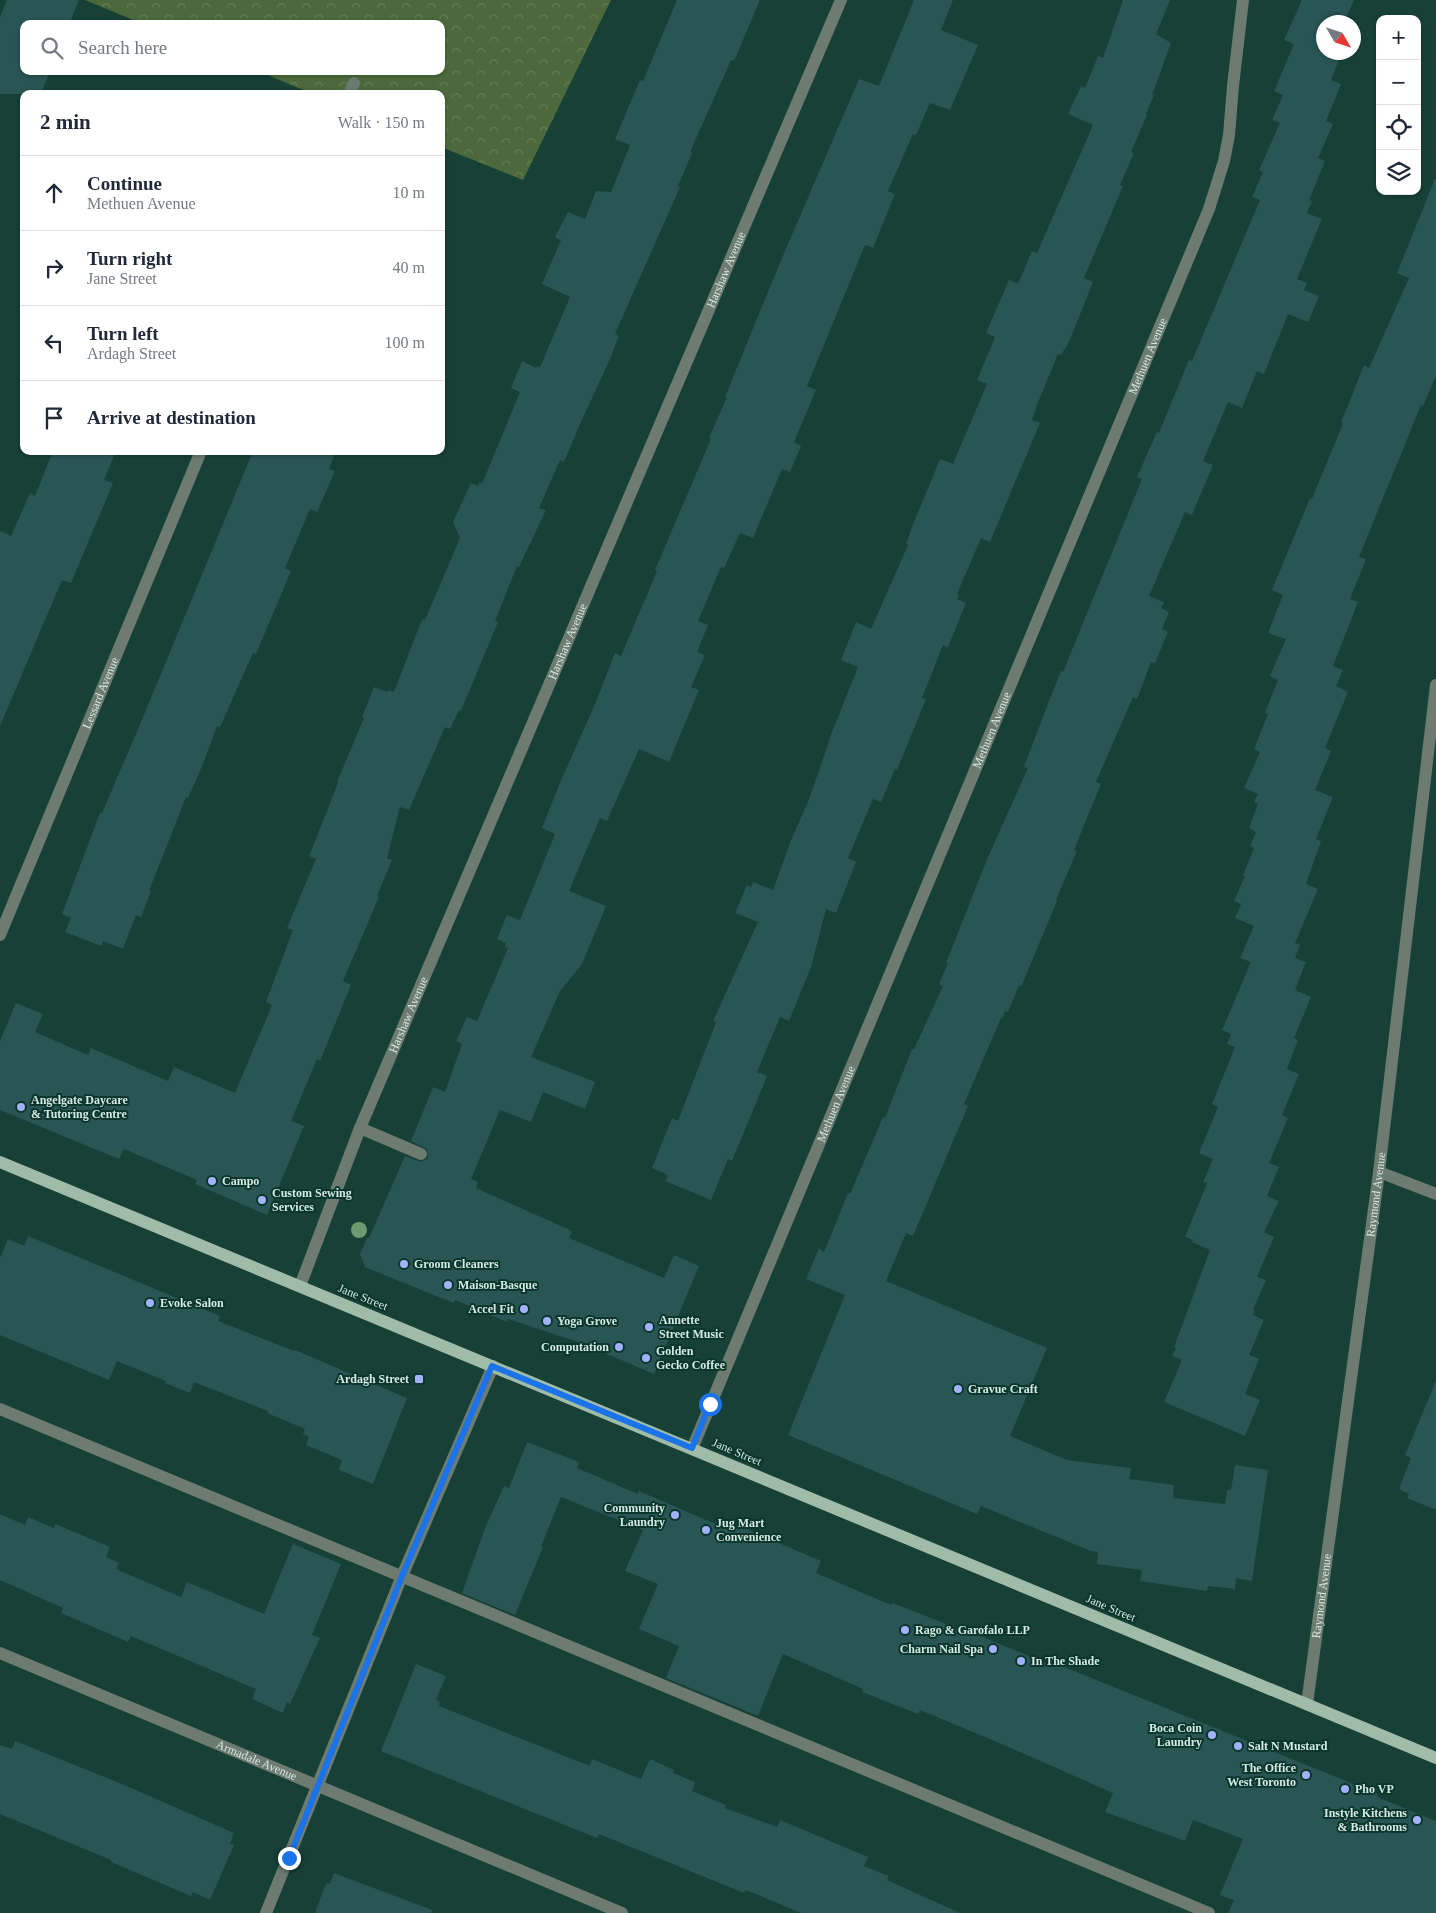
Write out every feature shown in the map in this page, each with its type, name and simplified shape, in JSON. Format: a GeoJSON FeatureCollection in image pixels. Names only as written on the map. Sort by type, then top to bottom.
{"type":"FeatureCollection","features":[{"type":"Feature","properties":{"kind":"main road","name":"Jane Street"},"geometry":{"type":"LineString","coordinates":[[0,1162],[1436,1758]]}},
{"type":"Feature","properties":{"kind":"street","name":"Harshaw Avenue"},"geometry":{"type":"LineString","coordinates":[[300,1286],[360,1128],[841,0]]}},
{"type":"Feature","properties":{"kind":"street","name":"Methuen Avenue"},"geometry":{"type":"LineString","coordinates":[[692,1448],[1210,209],[1224,161],[1229,135],[1243,0]]}},
{"type":"Feature","properties":{"kind":"street","name":"Lessard Avenue"},"geometry":{"type":"LineString","coordinates":[[0,935],[199,455]]}},
{"type":"Feature","properties":{"kind":"street","name":"Raymond Avenue"},"geometry":{"type":"LineString","coordinates":[[1307,1704],[1379,1172],[1436,685]]}},
{"type":"Feature","properties":{"kind":"street"},"geometry":{"type":"LineString","coordinates":[[360,1128],[421,1154]]}},
{"type":"Feature","properties":{"kind":"street"},"geometry":{"type":"LineString","coordinates":[[1379,1172],[1436,1194]]}},
{"type":"Feature","properties":{"kind":"street"},"geometry":{"type":"LineString","coordinates":[[266,1913],[402,1576],[492,1366]]}},
{"type":"Feature","properties":{"kind":"street"},"geometry":{"type":"LineString","coordinates":[[0,1409],[1209,1913]]}},
{"type":"Feature","properties":{"kind":"street","name":"Armadale Avenue"},"geometry":{"type":"LineString","coordinates":[[0,1653],[622,1913]]}},
{"type":"Feature","properties":{"kind":"green space"},"geometry":{"type":"Polygon","coordinates":[[[85,0],[611,0],[523,180],[445,149],[445,90],[303,90],[268,75],[445,75],[445,20],[133,20],[85,0]]]}},
{"type":"Feature","properties":{"kind":"building"},"geometry":{"type":"Polygon","coordinates":[[[7,0],[79,0],[71,20],[20,20],[20,75],[48,75],[43,90],[20,90],[20,94],[0,94],[0,17],[7,0]]]}},
{"type":"Feature","properties":{"kind":"building"},"geometry":{"type":"Polygon","coordinates":[[[677,0],[760,0],[734,61],[731,60],[690,152],[692,153],[678,186],[680,187],[615,334],[619,336],[610,359],[564,462],[560,460],[539,508],[546,510],[519,567],[517,566],[495,621],[498,622],[461,711],[459,710],[450,729],[445,727],[409,810],[400,807],[387,858],[392,860],[377,896],[379,897],[343,981],[351,985],[320,1061],[317,1059],[291,1121],[304,1126],[267,1215],[195,1184],[197,1180],[124,1149],[119,1159],[0,1110],[0,1041],[16,1003],[43,1014],[35,1032],[88,1055],[91,1048],[168,1081],[174,1067],[235,1093],[272,1005],[266,1002],[293,930],[287,928],[316,859],[309,856],[364,718],[362,717],[374,687],[387,692],[388,690],[394,692],[422,619],[425,620],[460,538],[453,522],[471,483],[478,486],[479,482],[482,484],[520,392],[511,388],[522,361],[536,368],[537,366],[540,367],[570,297],[542,284],[561,240],[555,237],[568,212],[585,219],[596,191],[611,192],[630,145],[615,139],[640,80],[643,81],[677,0]]]}},
{"type":"Feature","properties":{"kind":"building"},"geometry":{"type":"Polygon","coordinates":[[[914,0],[953,0],[941,30],[978,45],[950,110],[930,103],[916,135],[913,134],[888,191],[895,194],[873,248],[865,245],[807,386],[816,390],[794,442],[801,446],[790,472],[782,469],[753,538],[740,533],[724,568],[721,567],[698,621],[708,625],[697,652],[705,655],[691,687],[699,690],[669,762],[639,749],[607,821],[600,818],[569,891],[606,906],[582,964],[560,991],[531,1057],[595,1082],[585,1109],[543,1092],[531,1122],[500,1110],[471,1179],[478,1182],[476,1188],[572,1231],[569,1238],[664,1278],[674,1255],[699,1266],[654,1374],[581,1343],[508,1319],[507,1322],[455,1300],[454,1303],[431,1294],[365,1267],[360,1254],[367,1238],[369,1238],[405,1156],[421,1162],[428,1158],[427,1149],[411,1141],[433,1087],[445,1092],[462,1044],[456,1041],[467,1017],[477,1021],[508,948],[505,947],[506,943],[497,939],[507,915],[520,920],[555,834],[542,828],[559,785],[595,704],[615,653],[621,656],[657,571],[655,570],[711,439],[709,438],[727,397],[725,397],[779,265],[859,79],[879,86],[914,0]]]}},
{"type":"Feature","properties":{"kind":"building"},"geometry":{"type":"Polygon","coordinates":[[[1123,0],[1170,0],[1156,34],[1171,43],[1152,95],[1154,95],[1147,115],[1131,152],[1134,153],[1120,185],[1123,186],[1084,278],[1093,282],[1069,342],[1061,355],[1058,354],[1037,405],[1032,420],[1040,423],[990,542],[981,538],[957,594],[959,595],[957,599],[966,603],[948,647],[943,645],[922,698],[926,699],[897,770],[895,769],[881,802],[873,799],[848,858],[856,862],[836,913],[826,909],[811,967],[789,1021],[780,1017],[757,1072],[767,1076],[732,1161],[728,1159],[711,1200],[665,1181],[668,1175],[652,1168],[672,1118],[678,1121],[716,1022],[713,1021],[758,922],[735,913],[747,885],[751,887],[753,882],[773,890],[858,667],[841,660],[856,622],[871,629],[908,545],[906,544],[914,522],[940,459],[953,464],[987,384],[977,380],[995,337],[986,333],[1009,280],[1018,284],[1032,251],[1037,253],[1093,125],[1068,114],[1081,86],[1085,88],[1098,56],[1103,58],[1123,0]]]}},
{"type":"Feature","properties":{"kind":"building"},"geometry":{"type":"Polygon","coordinates":[[[1302,0],[1354,0],[1347,15],[1316,15],[1316,60],[1339,60],[1331,80],[1341,84],[1326,121],[1333,124],[1318,158],[1325,161],[1309,200],[1312,201],[1307,213],[1322,219],[1297,279],[1307,283],[1304,290],[1319,296],[1308,322],[1288,314],[1264,374],[1257,371],[1242,408],[1228,402],[1203,461],[1213,465],[1192,515],[1185,512],[1149,596],[1164,602],[1161,608],[1169,612],[1162,629],[1168,632],[1155,663],[1151,662],[1137,699],[1133,697],[1096,782],[1101,784],[1074,850],[1077,851],[1057,901],[1021,987],[1019,985],[1008,1012],[1005,1011],[1001,1018],[964,1104],[968,1106],[913,1236],[906,1233],[886,1281],[1047,1348],[1010,1436],[1067,1460],[1131,1468],[1129,1479],[1174,1485],[1173,1498],[1225,1504],[1227,1490],[1231,1490],[1235,1465],[1268,1470],[1252,1581],[1236,1578],[1235,1589],[1208,1586],[1207,1591],[1140,1581],[1142,1570],[1097,1564],[1098,1552],[1091,1551],[981,1506],[977,1514],[788,1435],[845,1295],[806,1279],[819,1248],[824,1252],[848,1193],[850,1194],[883,1117],[885,1118],[912,1049],[914,1049],[943,986],[939,984],[948,963],[946,963],[988,857],[1028,768],[1024,767],[1061,671],[1063,672],[1142,479],[1137,477],[1157,432],[1159,433],[1189,360],[1192,361],[1260,200],[1252,197],[1263,172],[1259,170],[1280,123],[1272,120],[1283,95],[1274,91],[1294,44],[1284,40],[1302,0]]]}},
{"type":"Feature","properties":{"kind":"building"},"geometry":{"type":"Polygon","coordinates":[[[1435,179],[1436,376],[1423,406],[1421,405],[1359,557],[1366,559],[1350,599],[1358,602],[1333,666],[1343,670],[1336,686],[1348,692],[1325,748],[1331,751],[1315,790],[1333,797],[1316,839],[1321,841],[1306,884],[1318,889],[1295,943],[1300,945],[1295,958],[1306,962],[1295,990],[1311,997],[1294,1038],[1298,1040],[1287,1069],[1299,1074],[1282,1115],[1288,1118],[1269,1163],[1279,1167],[1267,1196],[1279,1201],[1264,1232],[1274,1237],[1257,1277],[1266,1280],[1253,1310],[1255,1311],[1253,1315],[1264,1320],[1249,1355],[1259,1359],[1245,1394],[1260,1400],[1245,1436],[1164,1402],[1182,1360],[1172,1356],[1176,1348],[1174,1347],[1210,1250],[1185,1237],[1207,1183],[1203,1182],[1213,1159],[1199,1153],[1218,1107],[1212,1104],[1235,1047],[1227,1044],[1231,1034],[1222,1030],[1251,962],[1240,958],[1254,926],[1235,918],[1241,904],[1234,901],[1254,848],[1250,846],[1256,832],[1249,828],[1258,804],[1254,802],[1258,794],[1244,788],[1260,752],[1254,749],[1268,714],[1265,713],[1278,680],[1270,676],[1286,639],[1268,633],[1283,595],[1272,590],[1310,498],[1312,499],[1364,365],[1369,368],[1409,278],[1397,273],[1435,179]]]}},
{"type":"Feature","properties":{"kind":"building"},"geometry":{"type":"Polygon","coordinates":[[[51,455],[114,455],[104,480],[113,483],[71,583],[62,580],[0,726],[0,531],[11,536],[30,493],[35,496],[51,455]]]}},
{"type":"Feature","properties":{"kind":"building"},"geometry":{"type":"Polygon","coordinates":[[[251,455],[334,455],[329,469],[335,471],[317,512],[310,509],[285,568],[291,571],[256,654],[253,653],[220,727],[217,726],[203,764],[188,798],[186,797],[149,891],[151,891],[141,917],[136,915],[123,949],[103,941],[101,946],[65,932],[71,918],[62,914],[100,813],[102,813],[251,455]]]}},
{"type":"Feature","properties":{"kind":"building"},"geometry":{"type":"Polygon","coordinates":[[[28,1236],[220,1316],[218,1321],[295,1350],[407,1398],[373,1484],[339,1470],[342,1460],[306,1445],[309,1437],[303,1434],[305,1429],[267,1413],[268,1411],[194,1382],[190,1393],[117,1361],[109,1380],[0,1335],[0,1258],[8,1239],[24,1246],[28,1236]]]}},
{"type":"Feature","properties":{"kind":"building"},"geometry":{"type":"Polygon","coordinates":[[[1436,1381],[1436,1510],[1407,1498],[1409,1494],[1399,1489],[1411,1458],[1405,1455],[1436,1381]]]}},
{"type":"Feature","properties":{"kind":"building"},"geometry":{"type":"Polygon","coordinates":[[[527,1442],[579,1462],[577,1468],[638,1494],[639,1491],[727,1529],[730,1522],[821,1561],[816,1573],[891,1605],[892,1603],[968,1631],[1046,1663],[1047,1660],[1378,1794],[1377,1797],[1436,1821],[1436,1913],[1228,1913],[1234,1900],[1220,1895],[1243,1839],[1193,1820],[1185,1841],[1105,1812],[1113,1793],[920,1710],[918,1714],[862,1692],[863,1689],[783,1654],[758,1716],[666,1678],[679,1646],[639,1629],[658,1584],[625,1571],[643,1530],[561,1497],[515,1615],[462,1593],[485,1528],[504,1486],[509,1488],[527,1442]]]}},
{"type":"Feature","properties":{"kind":"building"},"geometry":{"type":"Polygon","coordinates":[[[0,1514],[25,1525],[28,1517],[54,1528],[55,1524],[110,1547],[106,1557],[119,1563],[116,1569],[181,1597],[187,1582],[264,1614],[293,1544],[341,1564],[312,1635],[320,1638],[290,1704],[287,1702],[283,1713],[252,1699],[256,1689],[131,1636],[128,1642],[61,1613],[63,1608],[0,1580],[0,1514]]]}},
{"type":"Feature","properties":{"kind":"building"},"geometry":{"type":"Polygon","coordinates":[[[416,1664],[446,1676],[436,1700],[440,1702],[439,1706],[590,1766],[592,1759],[641,1779],[650,1759],[674,1770],[673,1773],[695,1782],[692,1791],[726,1805],[725,1808],[777,1827],[780,1820],[868,1857],[864,1866],[889,1876],[887,1880],[960,1913],[801,1913],[746,1890],[744,1893],[599,1834],[597,1838],[381,1751],[416,1664]]]}},
{"type":"Feature","properties":{"kind":"building"},"geometry":{"type":"Polygon","coordinates":[[[15,1741],[122,1784],[234,1833],[230,1844],[234,1845],[210,1900],[193,1892],[191,1896],[111,1862],[111,1860],[0,1814],[0,1745],[12,1749],[15,1741]]]}},
{"type":"Feature","properties":{"kind":"building"},"geometry":{"type":"Polygon","coordinates":[[[334,1873],[432,1910],[431,1913],[315,1913],[326,1883],[330,1884],[334,1873]]]}},
{"type":"Feature","properties":{"kind":"place","name":"Angelgate Daycare & Tutoring Centre"},"geometry":{"type":"Point","coordinates":[21,1107]}},
{"type":"Feature","properties":{"kind":"place","name":"Campo"},"geometry":{"type":"Point","coordinates":[212,1181]}},
{"type":"Feature","properties":{"kind":"place","name":"Custom Sewing Services"},"geometry":{"type":"Point","coordinates":[262,1200]}},
{"type":"Feature","properties":{"kind":"place","name":"Groom Cleaners"},"geometry":{"type":"Point","coordinates":[404,1264]}},
{"type":"Feature","properties":{"kind":"place","name":"Maison-Basque"},"geometry":{"type":"Point","coordinates":[448,1285]}},
{"type":"Feature","properties":{"kind":"place","name":"Evoke Salon"},"geometry":{"type":"Point","coordinates":[150,1303]}},
{"type":"Feature","properties":{"kind":"place","name":"Accel Fit"},"geometry":{"type":"Point","coordinates":[524,1309]}},
{"type":"Feature","properties":{"kind":"place","name":"Yoga Grove"},"geometry":{"type":"Point","coordinates":[547,1321]}},
{"type":"Feature","properties":{"kind":"place","name":"Annette Street Music"},"geometry":{"type":"Point","coordinates":[649,1327]}},
{"type":"Feature","properties":{"kind":"place","name":"Computation"},"geometry":{"type":"Point","coordinates":[619,1347]}},
{"type":"Feature","properties":{"kind":"place","name":"Golden Gecko Coffee"},"geometry":{"type":"Point","coordinates":[646,1358]}},
{"type":"Feature","properties":{"kind":"place","name":"Ardagh Street"},"geometry":{"type":"Point","coordinates":[419,1379]}},
{"type":"Feature","properties":{"kind":"place","name":"Gravue Craft"},"geometry":{"type":"Point","coordinates":[958,1389]}},
{"type":"Feature","properties":{"kind":"place","name":"Community Laundry"},"geometry":{"type":"Point","coordinates":[675,1515]}},
{"type":"Feature","properties":{"kind":"place","name":"Jug Mart Convenience"},"geometry":{"type":"Point","coordinates":[706,1530]}},
{"type":"Feature","properties":{"kind":"place","name":"Rago & Garofalo LLP"},"geometry":{"type":"Point","coordinates":[905,1630]}},
{"type":"Feature","properties":{"kind":"place","name":"Charm Nail Spa"},"geometry":{"type":"Point","coordinates":[993,1649]}},
{"type":"Feature","properties":{"kind":"place","name":"In The Shade"},"geometry":{"type":"Point","coordinates":[1021,1661]}},
{"type":"Feature","properties":{"kind":"place","name":"Boca Coin Laundry"},"geometry":{"type":"Point","coordinates":[1212,1735]}},
{"type":"Feature","properties":{"kind":"place","name":"Salt N Mustard"},"geometry":{"type":"Point","coordinates":[1238,1746]}},
{"type":"Feature","properties":{"kind":"place","name":"The Office West Toronto"},"geometry":{"type":"Point","coordinates":[1306,1775]}},
{"type":"Feature","properties":{"kind":"place","name":"Pho VP"},"geometry":{"type":"Point","coordinates":[1345,1789]}},
{"type":"Feature","properties":{"kind":"place","name":"Instyle Kitchens & Bathrooms"},"geometry":{"type":"Point","coordinates":[1417,1820]}},
{"type":"Feature","properties":{"kind":"route"},"geometry":{"type":"LineString","coordinates":[[289,1858],[402,1576],[492,1366],[692,1448],[710,1404]]}}]}
